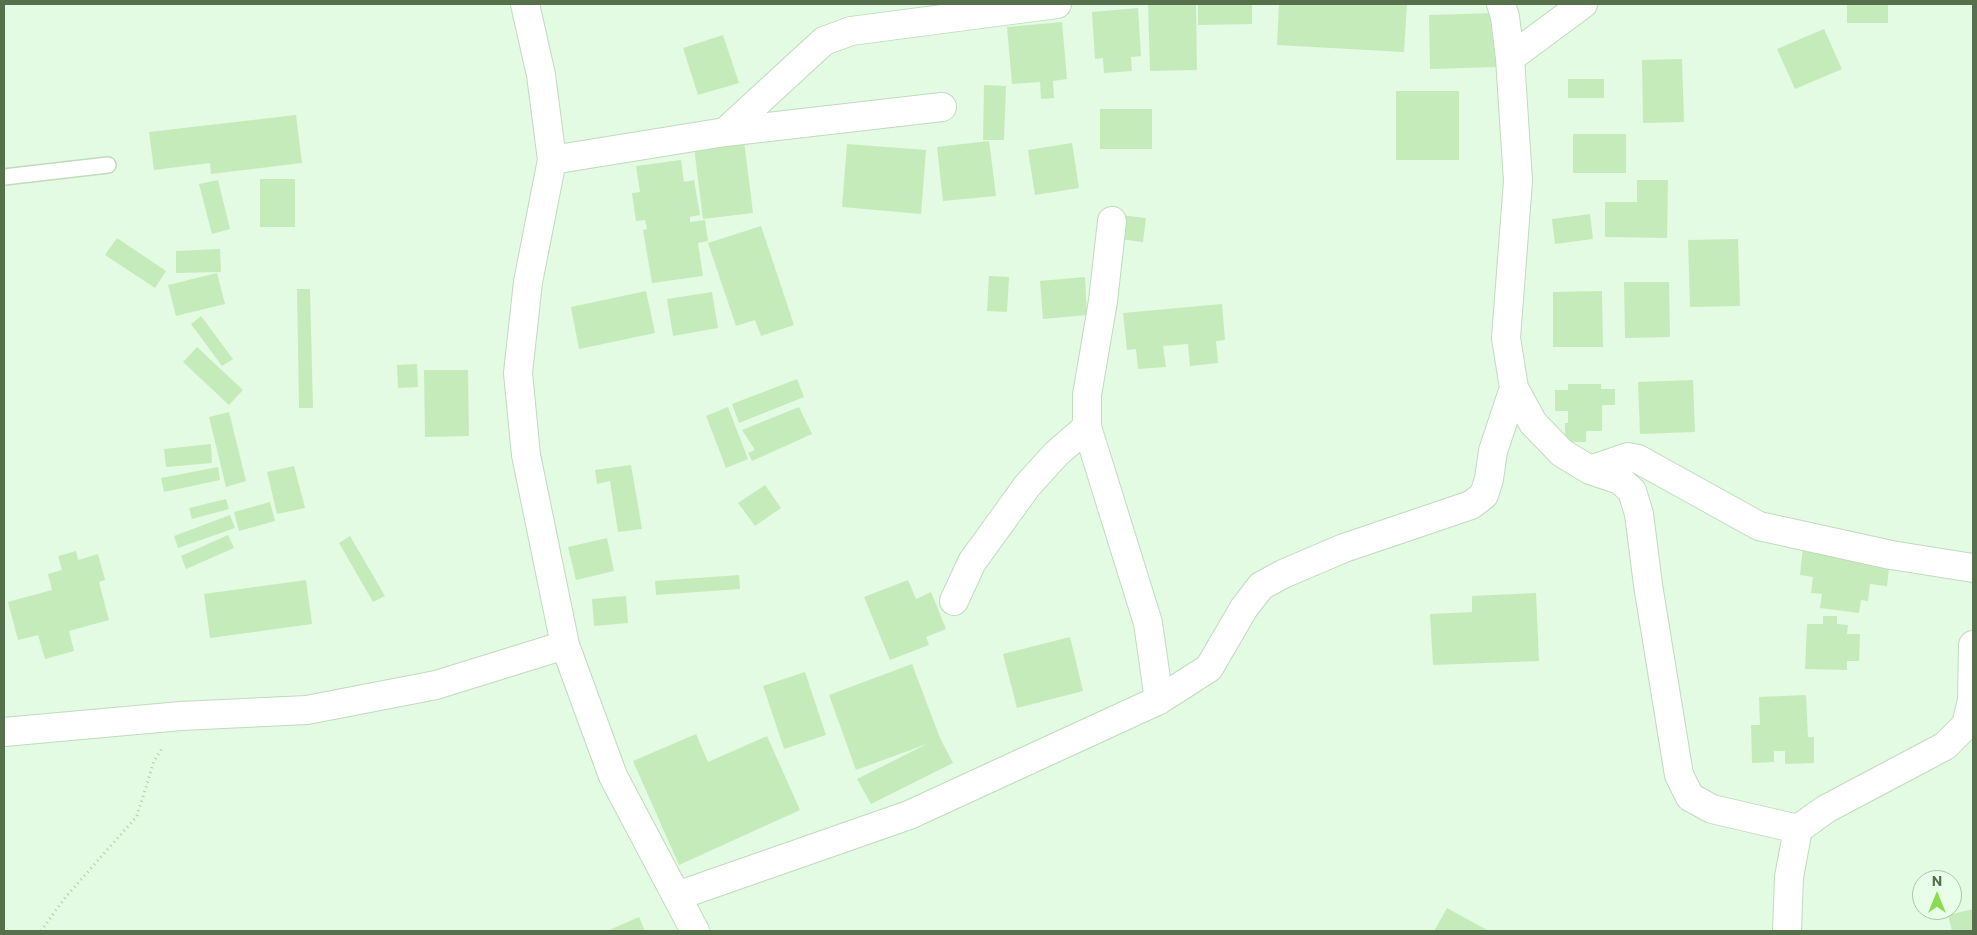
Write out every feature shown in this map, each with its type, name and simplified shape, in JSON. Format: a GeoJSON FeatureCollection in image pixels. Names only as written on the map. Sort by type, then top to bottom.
{"type":"FeatureCollection","features":[{"type":"Feature","properties":{"kind":"street"},"geometry":{"type":"LineString","coordinates":[[525,4],[541,75],[552,160],[528,282],[518,373],[526,455],[564,645],[613,776],[695,931]]}},
{"type":"Feature","properties":{"kind":"street"},"geometry":{"type":"LineString","coordinates":[[725,132],[824,41],[851,31],[1057,4]]}},
{"type":"Feature","properties":{"kind":"street"},"geometry":{"type":"LineString","coordinates":[[1501,4],[1505,17],[1510,58],[1518,181],[1506,338],[1514,388],[1533,423],[1562,453],[1590,470],[1620,480],[1632,491],[1639,514],[1648,585],[1679,775],[1690,797],[1712,809],[1798,829]]}},
{"type":"Feature","properties":{"kind":"street"},"geometry":{"type":"LineString","coordinates":[[1510,58],[1582,4]]}},
{"type":"Feature","properties":{"kind":"street"},"geometry":{"type":"LineString","coordinates":[[552,160],[725,132],[942,107]]}},
{"type":"Feature","properties":{"kind":"street"},"geometry":{"type":"LineString","coordinates":[[1112,221],[1103,301],[1087,395],[1087,428],[1148,623],[1159,700]]}},
{"type":"Feature","properties":{"kind":"street"},"geometry":{"type":"LineString","coordinates":[[676,896],[909,815],[1159,700],[1209,668],[1244,608],[1261,586],[1283,574],[1344,548],[1471,505],[1484,495],[1489,479],[1493,451],[1514,388]]}},
{"type":"Feature","properties":{"kind":"street"},"geometry":{"type":"LineString","coordinates":[[954,601],[972,562],[1027,486],[1056,454],[1087,428]]}},
{"type":"Feature","properties":{"kind":"street"},"geometry":{"type":"LineString","coordinates":[[1590,470],[1628,457],[1638,459],[1759,526],[1891,556],[1973,568]]}},
{"type":"Feature","properties":{"kind":"street"},"geometry":{"type":"LineString","coordinates":[[4,732],[181,716],[307,710],[436,686],[564,645]]}},
{"type":"Feature","properties":{"kind":"street"},"geometry":{"type":"LineString","coordinates":[[1787,931],[1789,877],[1798,829],[1826,809],[1945,746],[1966,725],[1972,700],[1973,645]]}},
{"type":"Feature","properties":{"kind":"lane"},"geometry":{"type":"LineString","coordinates":[[4,177],[108,165]]}},
{"type":"Feature","properties":{"kind":"path"},"geometry":{"type":"LineString","coordinates":[[41,931],[64,899],[137,816],[154,761],[181,716]]}},
{"type":"Feature","properties":{"kind":"building"},"geometry":{"type":"Polygon","coordinates":[[[1148,4],[1196,4],[1197,70],[1150,71],[1148,4]]]}},
{"type":"Feature","properties":{"kind":"building"},"geometry":{"type":"Polygon","coordinates":[[[1198,4],[1252,4],[1252,24],[1198,25],[1198,4]]]}},
{"type":"Feature","properties":{"kind":"building"},"geometry":{"type":"Polygon","coordinates":[[[1279,4],[1407,4],[1404,52],[1277,45],[1279,4]]]}},
{"type":"Feature","properties":{"kind":"building"},"geometry":{"type":"Polygon","coordinates":[[[1847,4],[1888,4],[1888,23],[1847,23],[1847,4]]]}},
{"type":"Feature","properties":{"kind":"building"},"geometry":{"type":"Polygon","coordinates":[[[1138,8],[1141,56],[1131,57],[1132,71],[1104,73],[1103,58],[1095,59],[1092,12],[1138,8]]]}},
{"type":"Feature","properties":{"kind":"building"},"geometry":{"type":"Polygon","coordinates":[[[1496,13],[1497,67],[1430,69],[1429,15],[1496,13]]]}},
{"type":"Feature","properties":{"kind":"building"},"geometry":{"type":"Polygon","coordinates":[[[1062,22],[1067,79],[1053,81],[1054,98],[1041,99],[1040,82],[1012,84],[1007,27],[1062,22]]]}},
{"type":"Feature","properties":{"kind":"building"},"geometry":{"type":"Polygon","coordinates":[[[1824,29],[1842,69],[1795,89],[1777,49],[1824,29]]]}},
{"type":"Feature","properties":{"kind":"building"},"geometry":{"type":"Polygon","coordinates":[[[723,35],[739,83],[698,95],[683,48],[723,35]]]}},
{"type":"Feature","properties":{"kind":"building"},"geometry":{"type":"Polygon","coordinates":[[[1682,59],[1684,122],[1643,123],[1642,60],[1682,59]]]}},
{"type":"Feature","properties":{"kind":"building"},"geometry":{"type":"Polygon","coordinates":[[[1568,79],[1604,79],[1604,98],[1568,98],[1568,79]]]}},
{"type":"Feature","properties":{"kind":"building"},"geometry":{"type":"Polygon","coordinates":[[[984,85],[1006,86],[1004,140],[983,140],[984,85]]]}},
{"type":"Feature","properties":{"kind":"building"},"geometry":{"type":"Polygon","coordinates":[[[1396,91],[1459,91],[1459,160],[1396,160],[1396,91]]]}},
{"type":"Feature","properties":{"kind":"building"},"geometry":{"type":"Polygon","coordinates":[[[1100,109],[1152,109],[1152,149],[1100,149],[1100,109]]]}},
{"type":"Feature","properties":{"kind":"building"},"geometry":{"type":"Polygon","coordinates":[[[296,115],[302,163],[211,174],[210,163],[154,170],[149,132],[296,115]]]}},
{"type":"Feature","properties":{"kind":"building"},"geometry":{"type":"Polygon","coordinates":[[[1573,134],[1626,134],[1626,173],[1573,173],[1573,134]]]}},
{"type":"Feature","properties":{"kind":"building"},"geometry":{"type":"Polygon","coordinates":[[[744,141],[753,213],[703,219],[694,147],[744,141]]]}},
{"type":"Feature","properties":{"kind":"building"},"geometry":{"type":"Polygon","coordinates":[[[989,141],[996,196],[943,201],[937,147],[989,141]]]}},
{"type":"Feature","properties":{"kind":"building"},"geometry":{"type":"Polygon","coordinates":[[[1072,143],[1079,188],[1035,195],[1028,150],[1072,143]]]}},
{"type":"Feature","properties":{"kind":"building"},"geometry":{"type":"Polygon","coordinates":[[[847,144],[926,150],[921,214],[842,207],[847,144]]]}},
{"type":"Feature","properties":{"kind":"building"},"geometry":{"type":"Polygon","coordinates":[[[681,160],[684,182],[694,180],[700,215],[690,217],[690,222],[705,220],[708,241],[698,243],[703,276],[652,283],[643,230],[647,229],[645,220],[636,221],[632,193],[640,192],[636,166],[681,160]]]}},
{"type":"Feature","properties":{"kind":"building"},"geometry":{"type":"Polygon","coordinates":[[[260,179],[295,179],[295,227],[260,227],[260,179]]]}},
{"type":"Feature","properties":{"kind":"building"},"geometry":{"type":"Polygon","coordinates":[[[218,180],[230,229],[212,234],[199,184],[218,180]]]}},
{"type":"Feature","properties":{"kind":"building"},"geometry":{"type":"Polygon","coordinates":[[[1637,180],[1668,180],[1667,238],[1605,237],[1605,202],[1637,202],[1637,180]]]}},
{"type":"Feature","properties":{"kind":"building"},"geometry":{"type":"Polygon","coordinates":[[[1590,214],[1593,239],[1555,244],[1552,219],[1590,214]]]}},
{"type":"Feature","properties":{"kind":"building"},"geometry":{"type":"Polygon","coordinates":[[[1121,215],[1146,218],[1143,242],[1119,239],[1121,215]]]}},
{"type":"Feature","properties":{"kind":"building"},"geometry":{"type":"Polygon","coordinates":[[[761,226],[794,325],[761,336],[755,320],[736,326],[708,243],[761,226]]]}},
{"type":"Feature","properties":{"kind":"building"},"geometry":{"type":"Polygon","coordinates":[[[117,238],[166,271],[155,288],[105,255],[117,238]]]}},
{"type":"Feature","properties":{"kind":"building"},"geometry":{"type":"Polygon","coordinates":[[[1738,239],[1740,306],[1690,307],[1688,240],[1738,239]]]}},
{"type":"Feature","properties":{"kind":"building"},"geometry":{"type":"Polygon","coordinates":[[[220,249],[221,272],[176,273],[176,251],[220,249]]]}},
{"type":"Feature","properties":{"kind":"building"},"geometry":{"type":"Polygon","coordinates":[[[217,273],[225,304],[176,316],[168,285],[217,273]]]}},
{"type":"Feature","properties":{"kind":"building"},"geometry":{"type":"Polygon","coordinates":[[[989,276],[1009,277],[1007,312],[987,311],[989,276]]]}},
{"type":"Feature","properties":{"kind":"building"},"geometry":{"type":"Polygon","coordinates":[[[1085,277],[1087,315],[1043,319],[1040,281],[1085,277]]]}},
{"type":"Feature","properties":{"kind":"building"},"geometry":{"type":"Polygon","coordinates":[[[1624,282],[1669,282],[1670,337],[1625,338],[1624,282]]]}},
{"type":"Feature","properties":{"kind":"building"},"geometry":{"type":"Polygon","coordinates":[[[297,289],[310,289],[313,408],[299,408],[297,289]]]}},
{"type":"Feature","properties":{"kind":"building"},"geometry":{"type":"Polygon","coordinates":[[[646,291],[655,333],[579,349],[571,307],[646,291]]]}},
{"type":"Feature","properties":{"kind":"building"},"geometry":{"type":"Polygon","coordinates":[[[1602,291],[1603,347],[1553,347],[1553,292],[1602,291]]]}},
{"type":"Feature","properties":{"kind":"building"},"geometry":{"type":"Polygon","coordinates":[[[712,292],[718,328],[673,336],[667,299],[712,292]]]}},
{"type":"Feature","properties":{"kind":"building"},"geometry":{"type":"Polygon","coordinates":[[[1222,304],[1225,340],[1216,341],[1218,363],[1190,366],[1188,344],[1163,346],[1166,367],[1138,369],[1136,349],[1127,350],[1123,313],[1222,304]]]}},
{"type":"Feature","properties":{"kind":"building"},"geometry":{"type":"Polygon","coordinates":[[[201,316],[233,359],[222,366],[191,324],[201,316]]]}},
{"type":"Feature","properties":{"kind":"building"},"geometry":{"type":"Polygon","coordinates":[[[197,347],[243,390],[229,405],[183,362],[197,347]]]}},
{"type":"Feature","properties":{"kind":"building"},"geometry":{"type":"Polygon","coordinates":[[[417,364],[418,387],[398,388],[397,365],[417,364]]]}},
{"type":"Feature","properties":{"kind":"building"},"geometry":{"type":"Polygon","coordinates":[[[424,370],[468,370],[469,436],[425,437],[424,370]]]}},
{"type":"Feature","properties":{"kind":"building"},"geometry":{"type":"Polygon","coordinates":[[[797,379],[804,397],[739,423],[732,404],[797,379]]]}},
{"type":"Feature","properties":{"kind":"building"},"geometry":{"type":"Polygon","coordinates":[[[1693,380],[1695,432],[1640,434],[1638,382],[1693,380]]]}},
{"type":"Feature","properties":{"kind":"building"},"geometry":{"type":"Polygon","coordinates":[[[1568,384],[1601,384],[1601,389],[1615,389],[1615,405],[1602,405],[1602,431],[1586,431],[1586,442],[1565,442],[1565,423],[1568,423],[1568,411],[1555,411],[1555,390],[1568,390],[1568,384]]]}},
{"type":"Feature","properties":{"kind":"building"},"geometry":{"type":"Polygon","coordinates":[[[728,407],[748,459],[726,468],[706,416],[728,407]]]}},
{"type":"Feature","properties":{"kind":"building"},"geometry":{"type":"Polygon","coordinates":[[[799,407],[812,434],[752,461],[748,453],[755,450],[742,430],[799,407]]]}},
{"type":"Feature","properties":{"kind":"building"},"geometry":{"type":"Polygon","coordinates":[[[229,412],[246,481],[226,487],[209,417],[229,412]]]}},
{"type":"Feature","properties":{"kind":"building"},"geometry":{"type":"Polygon","coordinates":[[[211,444],[212,463],[166,467],[164,449],[211,444]]]}},
{"type":"Feature","properties":{"kind":"building"},"geometry":{"type":"Polygon","coordinates":[[[631,465],[642,529],[618,532],[610,481],[597,484],[595,470],[631,465]]]}},
{"type":"Feature","properties":{"kind":"building"},"geometry":{"type":"Polygon","coordinates":[[[294,466],[305,508],[277,514],[267,472],[294,466]]]}},
{"type":"Feature","properties":{"kind":"building"},"geometry":{"type":"Polygon","coordinates":[[[218,467],[220,480],[164,492],[161,478],[218,467]]]}},
{"type":"Feature","properties":{"kind":"building"},"geometry":{"type":"Polygon","coordinates":[[[765,485],[781,508],[755,526],[738,503],[765,485]]]}},
{"type":"Feature","properties":{"kind":"building"},"geometry":{"type":"Polygon","coordinates":[[[226,499],[229,509],[192,519],[189,508],[226,499]]]}},
{"type":"Feature","properties":{"kind":"building"},"geometry":{"type":"Polygon","coordinates":[[[270,502],[275,521],[239,531],[234,512],[270,502]]]}},
{"type":"Feature","properties":{"kind":"building"},"geometry":{"type":"Polygon","coordinates":[[[230,515],[235,528],[178,548],[174,536],[230,515]]]}},
{"type":"Feature","properties":{"kind":"building"},"geometry":{"type":"Polygon","coordinates":[[[228,535],[234,548],[186,569],[181,556],[228,535]]]}},
{"type":"Feature","properties":{"kind":"building"},"geometry":{"type":"Polygon","coordinates":[[[350,536],[385,596],[373,602],[339,543],[350,536]]]}},
{"type":"Feature","properties":{"kind":"building"},"geometry":{"type":"Polygon","coordinates":[[[607,538],[614,571],[576,580],[568,547],[607,538]]]}},
{"type":"Feature","properties":{"kind":"building"},"geometry":{"type":"Polygon","coordinates":[[[1803,548],[1890,560],[1887,586],[1870,584],[1868,601],[1861,600],[1859,613],[1820,608],[1822,594],[1811,593],[1813,577],[1800,575],[1803,548]]]}},
{"type":"Feature","properties":{"kind":"building"},"geometry":{"type":"Polygon","coordinates":[[[76,551],[78,560],[98,554],[105,580],[99,582],[109,620],[69,631],[74,651],[45,659],[38,635],[18,640],[8,602],[52,590],[48,574],[62,570],[58,556],[76,551]]]}},
{"type":"Feature","properties":{"kind":"building"},"geometry":{"type":"Polygon","coordinates":[[[739,575],[740,589],[656,595],[655,581],[739,575]]]}},
{"type":"Feature","properties":{"kind":"building"},"geometry":{"type":"Polygon","coordinates":[[[306,580],[312,624],[210,638],[204,594],[306,580]]]}},
{"type":"Feature","properties":{"kind":"building"},"geometry":{"type":"Polygon","coordinates":[[[908,580],[916,599],[931,592],[946,629],[926,637],[929,645],[890,660],[864,597],[908,580]]]}},
{"type":"Feature","properties":{"kind":"building"},"geometry":{"type":"Polygon","coordinates":[[[1536,593],[1539,661],[1433,665],[1430,614],[1472,612],[1472,596],[1536,593]]]}},
{"type":"Feature","properties":{"kind":"building"},"geometry":{"type":"Polygon","coordinates":[[[626,596],[628,623],[594,626],[592,599],[626,596]]]}},
{"type":"Feature","properties":{"kind":"building"},"geometry":{"type":"Polygon","coordinates":[[[1823,616],[1837,616],[1837,624],[1848,625],[1847,634],[1860,634],[1859,661],[1847,661],[1847,670],[1805,669],[1807,624],[1823,624],[1823,616]]]}},
{"type":"Feature","properties":{"kind":"building"},"geometry":{"type":"Polygon","coordinates":[[[1070,637],[1083,691],[1017,708],[1003,654],[1070,637]]]}},
{"type":"Feature","properties":{"kind":"building"},"geometry":{"type":"Polygon","coordinates":[[[912,664],[940,738],[953,763],[871,804],[857,779],[927,744],[856,770],[829,695],[912,664]]]}},
{"type":"Feature","properties":{"kind":"building"},"geometry":{"type":"Polygon","coordinates":[[[805,672],[826,735],[784,749],[763,686],[805,672]]]}},
{"type":"Feature","properties":{"kind":"building"},"geometry":{"type":"Polygon","coordinates":[[[1806,695],[1808,737],[1814,737],[1814,763],[1785,764],[1785,751],[1774,751],[1774,762],[1752,763],[1751,725],[1760,725],[1759,697],[1806,695]]]}},
{"type":"Feature","properties":{"kind":"building"},"geometry":{"type":"Polygon","coordinates":[[[696,734],[708,762],[767,736],[800,810],[679,865],[633,761],[696,734]]]}},
{"type":"Feature","properties":{"kind":"building"},"geometry":{"type":"Polygon","coordinates":[[[1447,908],[1487,930],[1434,931],[1447,908]]]}},
{"type":"Feature","properties":{"kind":"building"},"geometry":{"type":"Polygon","coordinates":[[[1973,909],[1973,931],[1952,931],[1949,920],[1962,920],[1962,912],[1973,909]]]}},
{"type":"Feature","properties":{"kind":"building"},"geometry":{"type":"Polygon","coordinates":[[[639,917],[645,931],[607,931],[639,917]]]}}]}
